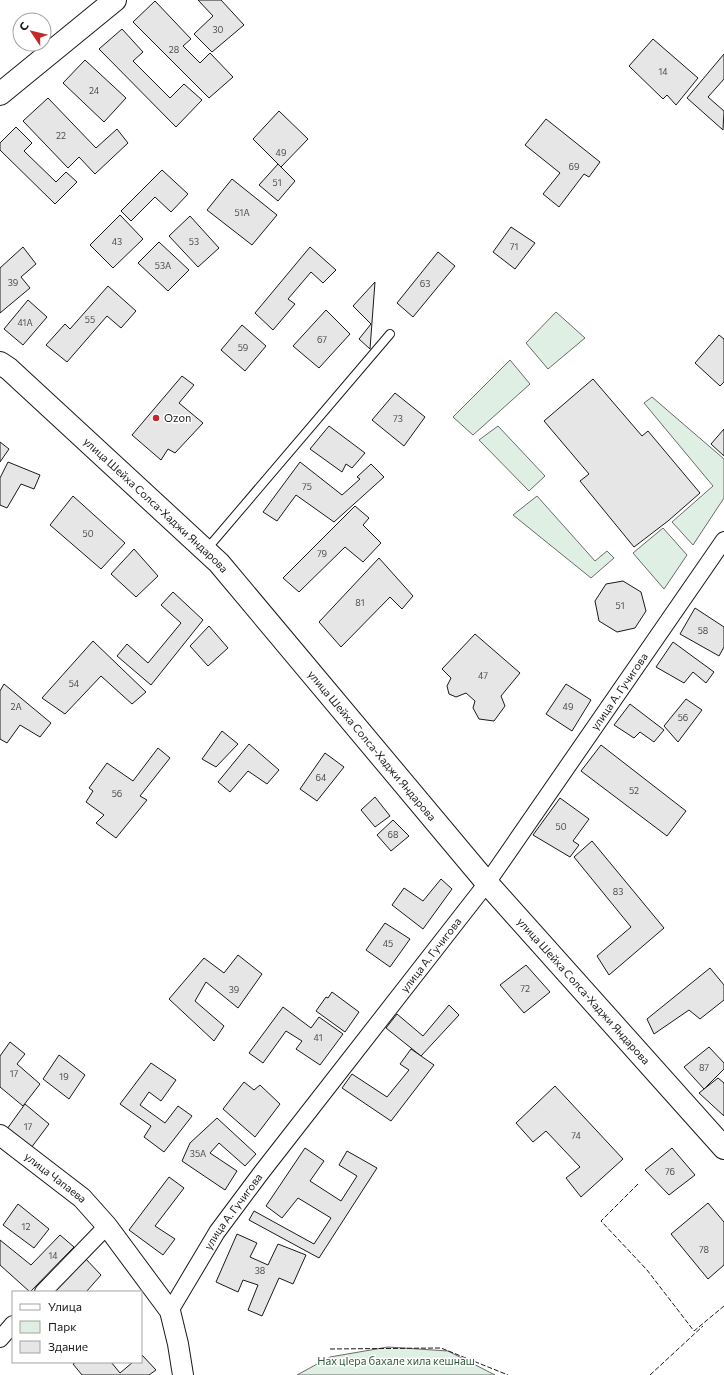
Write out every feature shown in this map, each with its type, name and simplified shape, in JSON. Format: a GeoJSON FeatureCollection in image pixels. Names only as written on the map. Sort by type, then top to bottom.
{"type":"FeatureCollection","features":[{"type":"Feature","properties":{"kind":"main road"},"geometry":{"type":"LineString","coordinates":[[0,94],[115,0]]}},
{"type":"Feature","properties":{"kind":"main road","name":"улица Шейха Солса-Хаджи Яндарова"},"geometry":{"type":"LineString","coordinates":[[0,363],[9,369],[219,563],[487,883],[724,1148]]}},
{"type":"Feature","properties":{"kind":"street","name":"улица А. Гучигова"},"geometry":{"type":"LineString","coordinates":[[170,1311],[217,1232],[261,1173],[487,883],[724,540]]}},
{"type":"Feature","properties":{"kind":"street","name":"улица Чапаева"},"geometry":{"type":"LineString","coordinates":[[0,1135],[82,1198],[107,1226],[170,1311]]}},
{"type":"Feature","properties":{"kind":"street"},"geometry":{"type":"LineString","coordinates":[[44,1291],[107,1226]]}},
{"type":"Feature","properties":{"kind":"street"},"geometry":{"type":"LineString","coordinates":[[170,1311],[178,1344],[183,1375]]}},
{"type":"Feature","properties":{"kind":"street"},"geometry":{"type":"LineString","coordinates":[[0,1339],[12,1325]]}},
{"type":"Feature","properties":{"kind":"lane"},"geometry":{"type":"LineString","coordinates":[[205,551],[390,334]]}},
{"type":"Feature","properties":{"kind":"green space"},"geometry":{"type":"Polygon","coordinates":[[[556,312],[585,338],[548,369],[526,343],[556,312]]]}},
{"type":"Feature","properties":{"kind":"green space"},"geometry":{"type":"Polygon","coordinates":[[[510,360],[530,384],[473,435],[453,417],[510,360]]]}},
{"type":"Feature","properties":{"kind":"green space"},"geometry":{"type":"Polygon","coordinates":[[[652,397],[724,459],[724,498],[693,545],[672,522],[713,486],[644,403],[652,397]]]}},
{"type":"Feature","properties":{"kind":"green space"},"geometry":{"type":"Polygon","coordinates":[[[498,426],[545,476],[529,491],[479,440],[498,426]]]}},
{"type":"Feature","properties":{"kind":"green space"},"geometry":{"type":"Polygon","coordinates":[[[537,496],[595,561],[607,551],[614,558],[591,578],[513,515],[537,496]]]}},
{"type":"Feature","properties":{"kind":"green space"},"geometry":{"type":"Polygon","coordinates":[[[663,528],[687,555],[664,589],[633,553],[663,528]]]}},
{"type":"Feature","properties":{"kind":"green space","name":"Нах цIера бахале хила кешнаш"},"geometry":{"type":"Polygon","coordinates":[[[388,1347],[448,1351],[495,1375],[297,1375],[330,1357],[388,1347]]]}},
{"type":"Feature","properties":{"kind":"building"},"geometry":{"type":"Polygon","coordinates":[[[198,0],[221,0],[244,25],[212,52],[194,34],[213,16],[198,0]]]}},
{"type":"Feature","properties":{"kind":"building"},"geometry":{"type":"Polygon","coordinates":[[[155,1],[191,39],[183,46],[200,63],[210,53],[233,77],[209,98],[133,22],[155,1]]]}},
{"type":"Feature","properties":{"kind":"building"},"geometry":{"type":"Polygon","coordinates":[[[122,29],[143,52],[133,61],[170,98],[184,84],[202,100],[176,127],[99,49],[122,29]]]}},
{"type":"Feature","properties":{"kind":"building"},"geometry":{"type":"Polygon","coordinates":[[[653,39],[698,78],[676,105],[667,95],[663,99],[629,66],[653,39]]]}},
{"type":"Feature","properties":{"kind":"building"},"geometry":{"type":"Polygon","coordinates":[[[724,54],[724,79],[708,97],[724,111],[723,130],[687,98],[724,54]]]}},
{"type":"Feature","properties":{"kind":"building"},"geometry":{"type":"Polygon","coordinates":[[[85,60],[126,98],[104,122],[63,83],[85,60]]]}},
{"type":"Feature","properties":{"kind":"building"},"geometry":{"type":"Polygon","coordinates":[[[48,98],[96,148],[117,129],[128,143],[95,174],[79,157],[68,168],[23,121],[48,98]]]}},
{"type":"Feature","properties":{"kind":"building"},"geometry":{"type":"Polygon","coordinates":[[[279,111],[308,139],[281,167],[253,139],[279,111]]]}},
{"type":"Feature","properties":{"kind":"building"},"geometry":{"type":"Polygon","coordinates":[[[546,119],[600,162],[589,177],[584,174],[559,207],[543,194],[560,173],[525,145],[546,119]]]}},
{"type":"Feature","properties":{"kind":"building"},"geometry":{"type":"Polygon","coordinates":[[[16,127],[32,143],[24,151],[56,182],[66,172],[77,182],[55,204],[0,150],[0,143],[16,127]]]}},
{"type":"Feature","properties":{"kind":"building"},"geometry":{"type":"Polygon","coordinates":[[[278,164],[295,181],[278,201],[259,185],[278,164]]]}},
{"type":"Feature","properties":{"kind":"building"},"geometry":{"type":"Polygon","coordinates":[[[162,170],[188,194],[171,212],[155,197],[131,221],[121,211],[162,170]]]}},
{"type":"Feature","properties":{"kind":"building"},"geometry":{"type":"Polygon","coordinates":[[[232,179],[277,215],[252,245],[207,210],[232,179]]]}},
{"type":"Feature","properties":{"kind":"building"},"geometry":{"type":"Polygon","coordinates":[[[120,215],[143,239],[113,268],[90,245],[120,215]]]}},
{"type":"Feature","properties":{"kind":"building"},"geometry":{"type":"Polygon","coordinates":[[[190,216],[219,248],[198,267],[169,236],[190,216]]]}},
{"type":"Feature","properties":{"kind":"building"},"geometry":{"type":"Polygon","coordinates":[[[511,227],[535,243],[515,269],[493,252],[511,227]]]}},
{"type":"Feature","properties":{"kind":"building"},"geometry":{"type":"Polygon","coordinates":[[[159,242],[189,270],[168,291],[138,263],[159,242]]]}},
{"type":"Feature","properties":{"kind":"building"},"geometry":{"type":"Polygon","coordinates":[[[23,247],[36,264],[21,277],[30,288],[0,313],[0,268],[23,247]]]}},
{"type":"Feature","properties":{"kind":"building"},"geometry":{"type":"Polygon","coordinates":[[[310,247],[336,270],[323,283],[311,272],[288,299],[295,304],[273,330],[255,313],[310,247]]]}},
{"type":"Feature","properties":{"kind":"building"},"geometry":{"type":"Polygon","coordinates":[[[438,252],[455,266],[413,317],[397,303],[438,252]]]}},
{"type":"Feature","properties":{"kind":"building"},"geometry":{"type":"Polygon","coordinates":[[[375,282],[370,349],[359,339],[371,324],[353,306],[375,282]]]}},
{"type":"Feature","properties":{"kind":"building"},"geometry":{"type":"Polygon","coordinates":[[[108,286],[136,311],[121,328],[107,316],[67,362],[46,345],[65,324],[70,329],[108,286]]]}},
{"type":"Feature","properties":{"kind":"building"},"geometry":{"type":"Polygon","coordinates":[[[28,300],[47,317],[23,345],[4,329],[28,300]]]}},
{"type":"Feature","properties":{"kind":"building"},"geometry":{"type":"Polygon","coordinates":[[[326,310],[350,334],[319,368],[293,346],[326,310]]]}},
{"type":"Feature","properties":{"kind":"building"},"geometry":{"type":"Polygon","coordinates":[[[242,325],[266,346],[245,371],[221,350],[242,325]]]}},
{"type":"Feature","properties":{"kind":"building"},"geometry":{"type":"Polygon","coordinates":[[[719,335],[724,339],[724,382],[720,386],[695,363],[719,335]]]}},
{"type":"Feature","properties":{"kind":"building"},"geometry":{"type":"Polygon","coordinates":[[[182,376],[194,385],[179,403],[203,423],[175,453],[168,449],[161,460],[132,435],[182,376]]]}},
{"type":"Feature","properties":{"kind":"building"},"geometry":{"type":"Polygon","coordinates":[[[593,379],[642,436],[648,431],[700,493],[668,521],[634,547],[580,481],[589,474],[544,421],[593,379]]]}},
{"type":"Feature","properties":{"kind":"building"},"geometry":{"type":"Polygon","coordinates":[[[395,393],[425,417],[404,446],[372,420],[395,393]]]}},
{"type":"Feature","properties":{"kind":"building"},"geometry":{"type":"Polygon","coordinates":[[[329,426],[365,453],[352,468],[346,464],[342,472],[310,449],[329,426]]]}},
{"type":"Feature","properties":{"kind":"building"},"geometry":{"type":"Polygon","coordinates":[[[724,429],[724,456],[711,444],[724,429]]]}},
{"type":"Feature","properties":{"kind":"building"},"geometry":{"type":"Polygon","coordinates":[[[0,442],[9,449],[0,462],[0,442]]]}},
{"type":"Feature","properties":{"kind":"building"},"geometry":{"type":"Polygon","coordinates":[[[8,462],[40,475],[34,489],[21,484],[7,508],[0,505],[0,478],[8,462]]]}},
{"type":"Feature","properties":{"kind":"building"},"geometry":{"type":"Polygon","coordinates":[[[300,462],[342,495],[360,479],[357,477],[371,464],[384,477],[334,522],[296,495],[277,521],[263,512],[300,462]]]}},
{"type":"Feature","properties":{"kind":"building"},"geometry":{"type":"Polygon","coordinates":[[[73,496],[125,543],[101,569],[50,525],[73,496]]]}},
{"type":"Feature","properties":{"kind":"building"},"geometry":{"type":"Polygon","coordinates":[[[355,506],[369,518],[363,525],[381,543],[363,562],[345,547],[299,592],[283,578],[355,506]]]}},
{"type":"Feature","properties":{"kind":"building"},"geometry":{"type":"Polygon","coordinates":[[[134,549],[158,576],[136,597],[111,574],[134,549]]]}},
{"type":"Feature","properties":{"kind":"building"},"geometry":{"type":"Polygon","coordinates":[[[379,558],[413,596],[402,609],[390,597],[341,647],[319,622],[379,558]]]}},
{"type":"Feature","properties":{"kind":"building"},"geometry":{"type":"Polygon","coordinates":[[[623,581],[641,592],[646,611],[635,628],[617,632],[599,621],[595,601],[606,584],[623,581]]]}},
{"type":"Feature","properties":{"kind":"building"},"geometry":{"type":"Polygon","coordinates":[[[173,592],[203,620],[151,685],[117,656],[127,644],[148,663],[181,623],[161,605],[173,592]]]}},
{"type":"Feature","properties":{"kind":"building"},"geometry":{"type":"Polygon","coordinates":[[[695,608],[724,627],[724,647],[719,656],[680,634],[695,608]]]}},
{"type":"Feature","properties":{"kind":"building"},"geometry":{"type":"Polygon","coordinates":[[[209,626],[228,648],[208,666],[190,646],[209,626]]]}},
{"type":"Feature","properties":{"kind":"building"},"geometry":{"type":"Polygon","coordinates":[[[475,634],[520,673],[501,696],[505,706],[494,721],[479,719],[473,708],[475,701],[466,693],[456,697],[449,694],[447,686],[451,678],[442,669],[475,634]]]}},
{"type":"Feature","properties":{"kind":"building"},"geometry":{"type":"Polygon","coordinates":[[[93,641],[146,692],[132,704],[101,676],[65,714],[42,698],[93,641]]]}},
{"type":"Feature","properties":{"kind":"building"},"geometry":{"type":"Polygon","coordinates":[[[673,642],[714,672],[706,683],[693,672],[684,683],[656,667],[673,642]]]}},
{"type":"Feature","properties":{"kind":"building"},"geometry":{"type":"Polygon","coordinates":[[[4,684],[51,723],[40,737],[20,725],[7,743],[0,739],[0,691],[4,684]]]}},
{"type":"Feature","properties":{"kind":"building"},"geometry":{"type":"Polygon","coordinates":[[[566,684],[591,700],[572,731],[546,714],[566,684]]]}},
{"type":"Feature","properties":{"kind":"building"},"geometry":{"type":"Polygon","coordinates":[[[686,699],[702,710],[678,742],[664,726],[686,699]]]}},
{"type":"Feature","properties":{"kind":"building"},"geometry":{"type":"Polygon","coordinates":[[[630,704],[664,730],[654,742],[640,732],[634,738],[614,725],[630,704]]]}},
{"type":"Feature","properties":{"kind":"building"},"geometry":{"type":"Polygon","coordinates":[[[222,731],[238,744],[216,767],[202,759],[222,731]]]}},
{"type":"Feature","properties":{"kind":"building"},"geometry":{"type":"Polygon","coordinates":[[[249,744],[279,770],[267,784],[248,771],[230,792],[218,782],[249,744]]]}},
{"type":"Feature","properties":{"kind":"building"},"geometry":{"type":"Polygon","coordinates":[[[601,745],[686,811],[667,836],[581,771],[601,745]]]}},
{"type":"Feature","properties":{"kind":"building"},"geometry":{"type":"Polygon","coordinates":[[[158,748],[170,758],[140,796],[147,800],[116,838],[96,823],[104,815],[86,802],[93,791],[89,788],[107,763],[133,781],[158,748]]]}},
{"type":"Feature","properties":{"kind":"building"},"geometry":{"type":"Polygon","coordinates":[[[325,753],[344,767],[317,801],[300,789],[325,753]]]}},
{"type":"Feature","properties":{"kind":"building"},"geometry":{"type":"Polygon","coordinates":[[[375,797],[390,816],[375,827],[361,810],[375,797]]]}},
{"type":"Feature","properties":{"kind":"building"},"geometry":{"type":"Polygon","coordinates":[[[560,798],[589,819],[573,841],[579,845],[570,857],[533,835],[560,798]]]}},
{"type":"Feature","properties":{"kind":"building"},"geometry":{"type":"Polygon","coordinates":[[[393,820],[409,836],[391,851],[377,835],[393,820]]]}},
{"type":"Feature","properties":{"kind":"building"},"geometry":{"type":"Polygon","coordinates":[[[592,841],[664,928],[609,975],[597,956],[631,927],[574,857],[592,841]]]}},
{"type":"Feature","properties":{"kind":"building"},"geometry":{"type":"Polygon","coordinates":[[[441,879],[452,889],[423,929],[392,905],[404,888],[423,901],[441,879]]]}},
{"type":"Feature","properties":{"kind":"building"},"geometry":{"type":"Polygon","coordinates":[[[385,923],[410,939],[390,967],[366,950],[385,923]]]}},
{"type":"Feature","properties":{"kind":"building"},"geometry":{"type":"Polygon","coordinates":[[[238,955],[262,974],[238,1008],[206,982],[195,1001],[224,1026],[214,1041],[169,999],[204,958],[224,973],[238,955]]]}},
{"type":"Feature","properties":{"kind":"building"},"geometry":{"type":"Polygon","coordinates":[[[526,965],[550,992],[524,1013],[500,985],[526,965]]]}},
{"type":"Feature","properties":{"kind":"building"},"geometry":{"type":"Polygon","coordinates":[[[710,968],[724,985],[724,1000],[700,1019],[689,1010],[654,1034],[647,1019],[710,968]]]}},
{"type":"Feature","properties":{"kind":"building"},"geometry":{"type":"Polygon","coordinates":[[[332,992],[359,1012],[345,1032],[316,1011],[326,997],[328,998],[332,992]]]}},
{"type":"Feature","properties":{"kind":"building"},"geometry":{"type":"Polygon","coordinates":[[[449,1005],[459,1015],[421,1056],[386,1028],[397,1014],[423,1036],[449,1005]]]}},
{"type":"Feature","properties":{"kind":"building"},"geometry":{"type":"Polygon","coordinates":[[[283,1007],[311,1028],[319,1017],[343,1034],[320,1065],[296,1049],[302,1041],[286,1031],[263,1063],[249,1053],[283,1007]]]}},
{"type":"Feature","properties":{"kind":"building"},"geometry":{"type":"Polygon","coordinates":[[[10,1042],[25,1054],[17,1064],[40,1084],[23,1106],[0,1087],[0,1056],[10,1042]]]}},
{"type":"Feature","properties":{"kind":"building"},"geometry":{"type":"Polygon","coordinates":[[[709,1047],[724,1063],[724,1069],[704,1089],[684,1067],[709,1047]]]}},
{"type":"Feature","properties":{"kind":"building"},"geometry":{"type":"Polygon","coordinates":[[[411,1049],[434,1065],[391,1121],[342,1088],[352,1074],[387,1097],[409,1070],[400,1064],[411,1049]]]}},
{"type":"Feature","properties":{"kind":"building"},"geometry":{"type":"Polygon","coordinates":[[[59,1055],[85,1075],[69,1099],[43,1079],[59,1055]]]}},
{"type":"Feature","properties":{"kind":"building"},"geometry":{"type":"Polygon","coordinates":[[[151,1063],[176,1080],[161,1101],[149,1092],[140,1105],[165,1123],[178,1106],[192,1116],[164,1152],[144,1137],[151,1126],[120,1104],[151,1063]]]}},
{"type":"Feature","properties":{"kind":"building"},"geometry":{"type":"Polygon","coordinates":[[[718,1078],[724,1083],[724,1116],[699,1093],[718,1078]]]}},
{"type":"Feature","properties":{"kind":"building"},"geometry":{"type":"Polygon","coordinates":[[[244,1082],[254,1090],[260,1085],[280,1104],[255,1137],[223,1109],[244,1082]]]}},
{"type":"Feature","properties":{"kind":"building"},"geometry":{"type":"Polygon","coordinates":[[[555,1086],[623,1159],[581,1197],[566,1178],[580,1167],[546,1131],[533,1142],[516,1123],[555,1086]]]}},
{"type":"Feature","properties":{"kind":"building"},"geometry":{"type":"Polygon","coordinates":[[[25,1104],[49,1124],[31,1148],[7,1129],[25,1104]]]}},
{"type":"Feature","properties":{"kind":"building"},"geometry":{"type":"Polygon","coordinates":[[[217,1118],[256,1154],[245,1166],[219,1143],[210,1153],[237,1171],[225,1190],[182,1161],[190,1143],[217,1118]]]}},
{"type":"Feature","properties":{"kind":"building"},"geometry":{"type":"Polygon","coordinates":[[[305,1148],[324,1161],[310,1181],[341,1201],[357,1176],[339,1165],[347,1151],[377,1168],[319,1258],[249,1220],[254,1211],[314,1244],[331,1218],[298,1198],[282,1218],[266,1206],[305,1148]]]}},
{"type":"Feature","properties":{"kind":"building"},"geometry":{"type":"Polygon","coordinates":[[[672,1148],[695,1175],[669,1195],[645,1170],[672,1148]]]}},
{"type":"Feature","properties":{"kind":"building"},"geometry":{"type":"Polygon","coordinates":[[[169,1177],[184,1188],[155,1226],[175,1239],[163,1255],[129,1230],[169,1177]]]}},
{"type":"Feature","properties":{"kind":"building"},"geometry":{"type":"Polygon","coordinates":[[[708,1203],[724,1222],[724,1265],[708,1279],[671,1234],[708,1203]]]}},
{"type":"Feature","properties":{"kind":"building"},"geometry":{"type":"Polygon","coordinates":[[[18,1204],[49,1229],[34,1248],[3,1225],[18,1204]]]}},
{"type":"Feature","properties":{"kind":"building"},"geometry":{"type":"Polygon","coordinates":[[[237,1234],[257,1243],[250,1257],[268,1265],[278,1244],[306,1255],[293,1284],[279,1278],[262,1316],[248,1310],[258,1285],[243,1280],[238,1292],[216,1282],[237,1234]]]}},
{"type":"Feature","properties":{"kind":"building"},"geometry":{"type":"Polygon","coordinates":[[[60,1235],[74,1247],[31,1291],[29,1291],[0,1265],[0,1240],[31,1265],[60,1235]]]}},
{"type":"Feature","properties":{"kind":"building"},"geometry":{"type":"Polygon","coordinates":[[[84,1257],[101,1275],[87,1291],[55,1291],[84,1257]]]}},
{"type":"Feature","properties":{"kind":"building"},"geometry":{"type":"Polygon","coordinates":[[[142,1355],[156,1370],[149,1375],[82,1375],[73,1364],[112,1363],[120,1373],[132,1363],[142,1363],[142,1355]]]}},
{"type":"Feature","properties":{"kind":"fence"},"geometry":{"type":"LineString","coordinates":[[638,1184],[601,1221],[647,1270],[694,1331],[724,1306]]}},
{"type":"Feature","properties":{"kind":"fence"},"geometry":{"type":"LineString","coordinates":[[650,1375],[703,1326]]}},
{"type":"Feature","properties":{"kind":"fence"},"geometry":{"type":"LineString","coordinates":[[330,1349],[441,1348],[508,1375]]}},
{"type":"Feature","properties":{"kind":"place","name":"Ozon"},"geometry":{"type":"Point","coordinates":[156,418]}}]}
